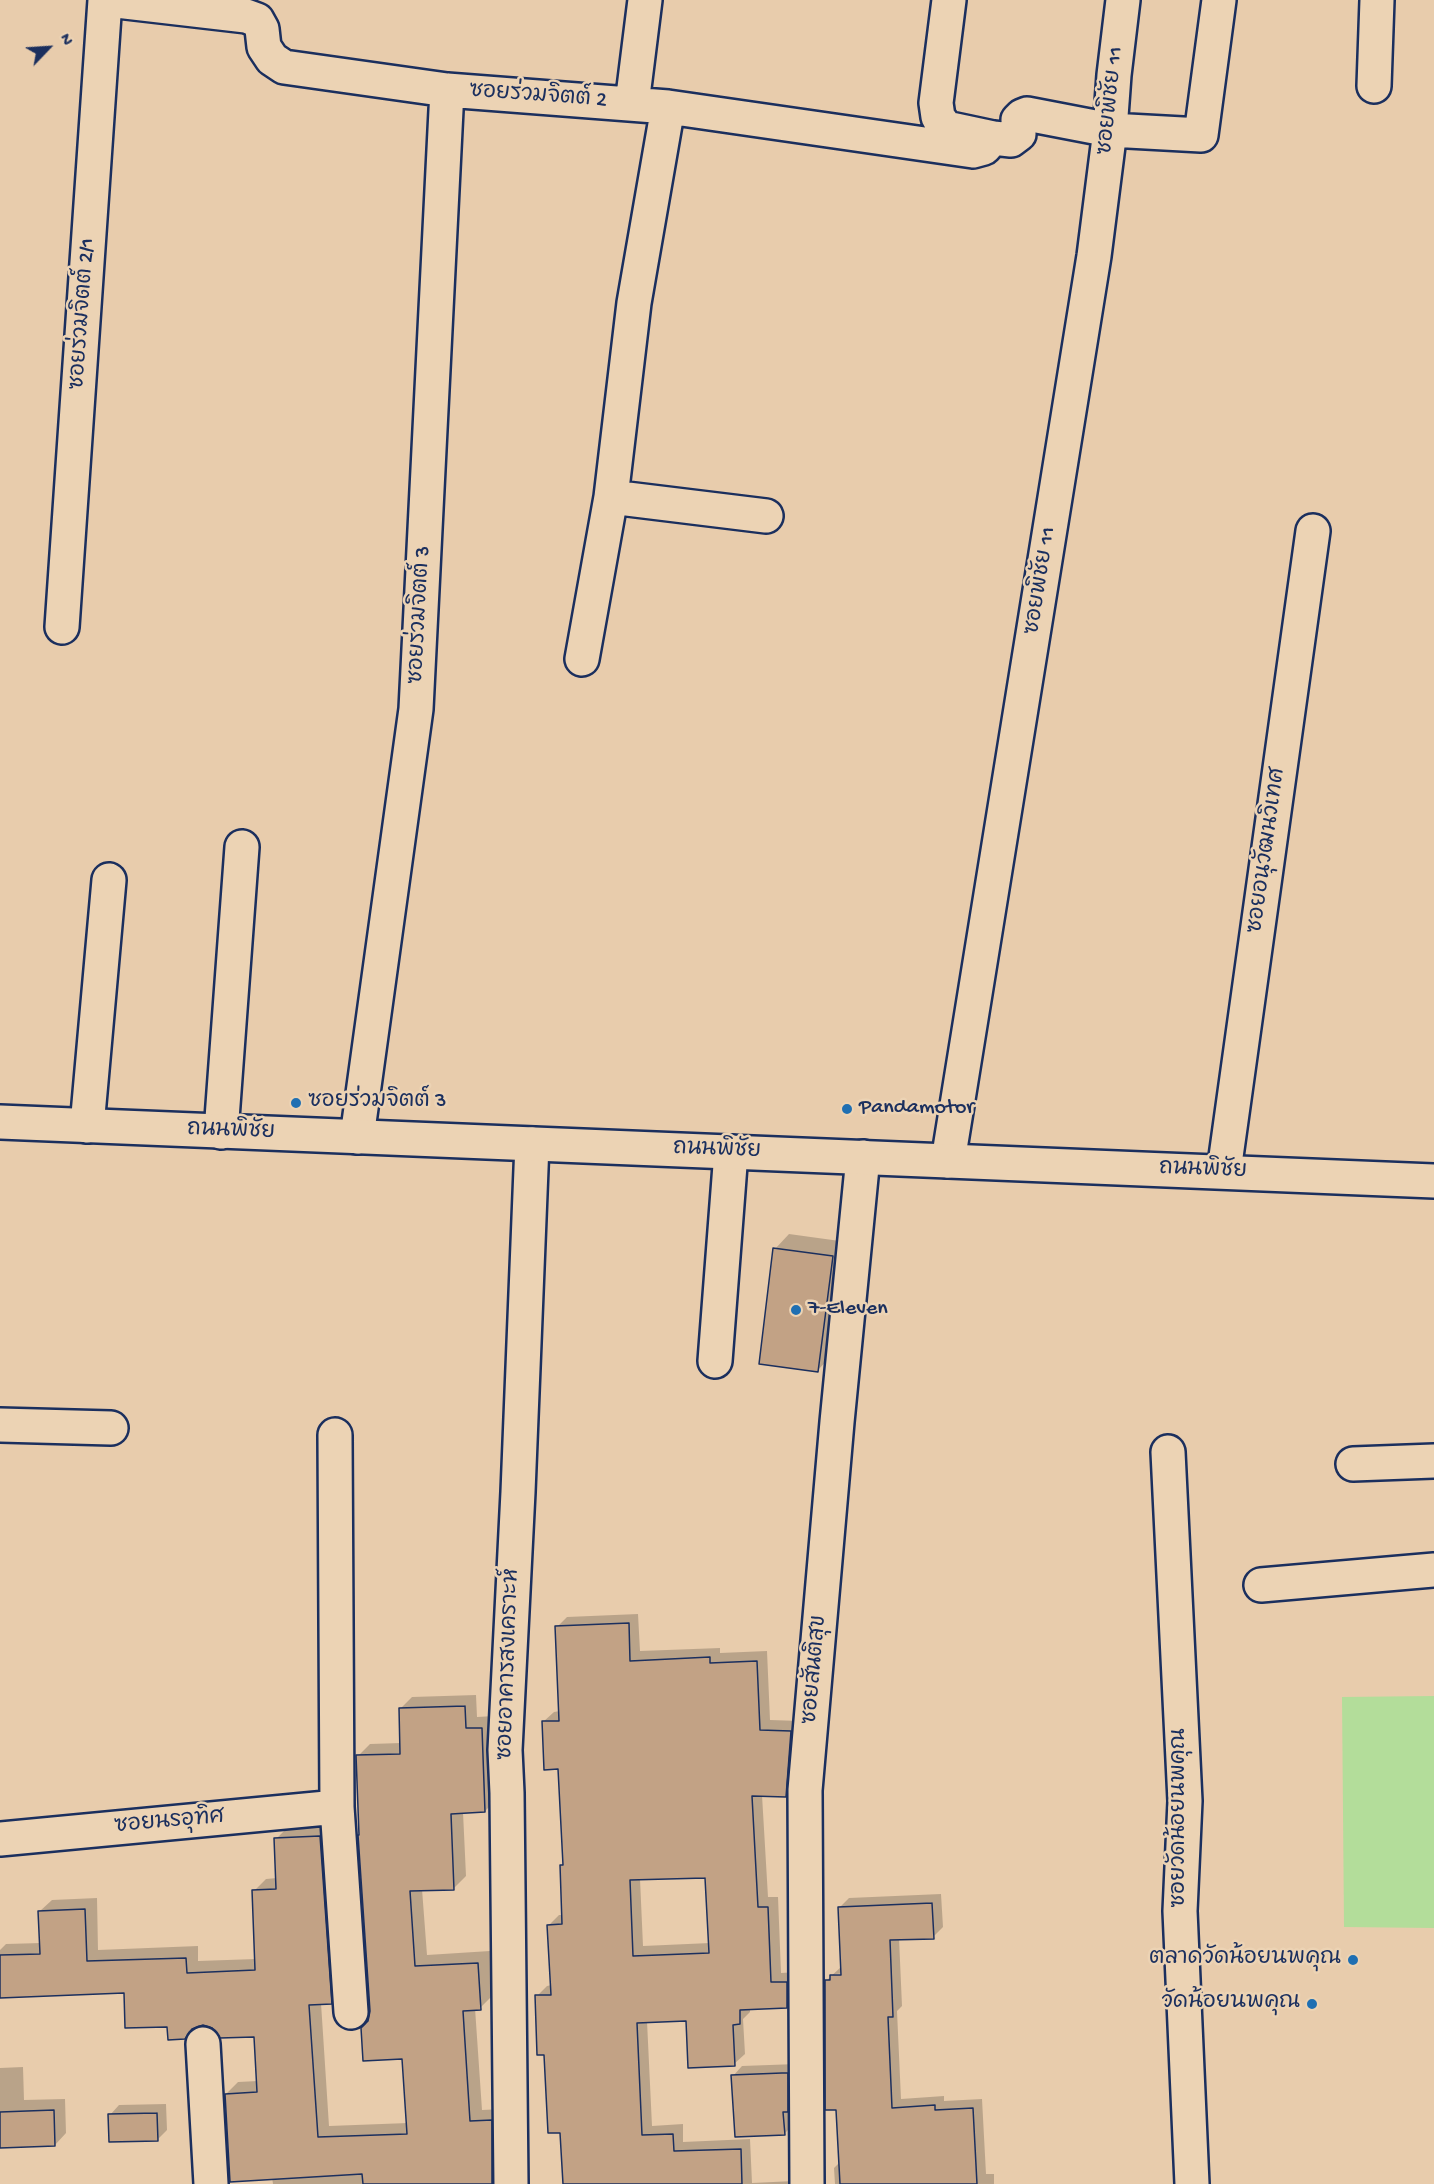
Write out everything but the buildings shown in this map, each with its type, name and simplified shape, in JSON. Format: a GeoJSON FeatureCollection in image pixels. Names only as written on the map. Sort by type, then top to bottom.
{"type":"FeatureCollection","features":[{"type":"Feature","properties":{"kind":"street","name":"ซอยร่วมจิตต์ 2"},"geometry":{"type":"LineString","coordinates":[[107,0],[246,16],[256,20],[262,29],[264,47],[272,59],[284,67],[447,90],[669,107],[973,151],[984,148],[993,138],[1014,139],[1018,134],[1018,120],[1027,114],[1110,130]]}},
{"type":"Feature","properties":{"kind":"street","name":"ซอยร่วมจิตต์ 2/1"},"geometry":{"type":"LineString","coordinates":[[62,627],[107,0]]}},
{"type":"Feature","properties":{"kind":"street"},"geometry":{"type":"LineString","coordinates":[[632,104],[645,0]]}},
{"type":"Feature","properties":{"kind":"street"},"geometry":{"type":"LineString","coordinates":[[949,0],[936,103],[938,117],[945,128],[993,138]]}},
{"type":"Feature","properties":{"kind":"street","name":"ซอยพิชัย 11"},"geometry":{"type":"LineString","coordinates":[[948,1161],[1094,256],[1123,0]]}},
{"type":"Feature","properties":{"kind":"street"},"geometry":{"type":"LineString","coordinates":[[1110,130],[1201,135],[1219,0]]}},
{"type":"Feature","properties":{"kind":"street"},"geometry":{"type":"LineString","coordinates":[[1374,86],[1377,0]]}},
{"type":"Feature","properties":{"kind":"street","name":"ซอยร่วมจิตต์ 3"},"geometry":{"type":"LineString","coordinates":[[357,1137],[416,709],[447,90]]}},
{"type":"Feature","properties":{"kind":"street"},"geometry":{"type":"LineString","coordinates":[[582,659],[612,497],[634,303],[669,107]]}},
{"type":"Feature","properties":{"kind":"street"},"geometry":{"type":"LineString","coordinates":[[612,497],[766,516]]}},
{"type":"Feature","properties":{"kind":"street","name":"ซอยอนุวัฒนวิเทศ"},"geometry":{"type":"LineString","coordinates":[[1224,1172],[1313,531]]}},
{"type":"Feature","properties":{"kind":"street"},"geometry":{"type":"LineString","coordinates":[[221,1132],[242,847]]}},
{"type":"Feature","properties":{"kind":"street"},"geometry":{"type":"LineString","coordinates":[[87,1126],[109,880]]}},
{"type":"Feature","properties":{"kind":"street","name":"ถนนพิชัย"},"geometry":{"type":"LineString","coordinates":[[0,1122],[1434,1181]]}},
{"type":"Feature","properties":{"kind":"street","name":"ซอยอาคารสงเคราะห์"},"geometry":{"type":"LineString","coordinates":[[511,2184],[505,1750],[532,1144]]}},
{"type":"Feature","properties":{"kind":"street"},"geometry":{"type":"LineString","coordinates":[[715,1361],[731,1152]]}},
{"type":"Feature","properties":{"kind":"street","name":"ซอยสันติสุข"},"geometry":{"type":"LineString","coordinates":[[807,2184],[805,1790],[863,1157]]}},
{"type":"Feature","properties":{"kind":"street"},"geometry":{"type":"LineString","coordinates":[[0,1425],[111,1428]]}},
{"type":"Feature","properties":{"kind":"street"},"geometry":{"type":"LineString","coordinates":[[335,1435],[337,1808],[351,2012]]}},
{"type":"Feature","properties":{"kind":"street","name":"ซอยวัดน้อยนพคุณ"},"geometry":{"type":"LineString","coordinates":[[1168,1452],[1185,1801],[1180,1911],[1192,2184]]}},
{"type":"Feature","properties":{"kind":"street"},"geometry":{"type":"LineString","coordinates":[[1353,1464],[1434,1461]]}},
{"type":"Feature","properties":{"kind":"street"},"geometry":{"type":"LineString","coordinates":[[1261,1585],[1434,1570]]}},
{"type":"Feature","properties":{"kind":"street","name":"ซอยนรอุทิศ"},"geometry":{"type":"LineString","coordinates":[[0,1839],[337,1808]]}},
{"type":"Feature","properties":{"kind":"street"},"geometry":{"type":"LineString","coordinates":[[203,2044],[211,2184]]}},
{"type":"Feature","properties":{"kind":"green space"},"geometry":{"type":"Polygon","coordinates":[[[1434,1696],[1434,1928],[1344,1927],[1342,1697],[1434,1696]]]}},
{"type":"Feature","properties":{"kind":"place","name":"ซอยร่วมจิตต์ 3"},"geometry":{"type":"Point","coordinates":[296,1103]}},
{"type":"Feature","properties":{"kind":"place","name":"Pandamotor"},"geometry":{"type":"Point","coordinates":[847,1109]}},
{"type":"Feature","properties":{"kind":"place","name":"7-Eleven"},"geometry":{"type":"Point","coordinates":[796,1310]}},
{"type":"Feature","properties":{"kind":"place","name":"ตลาดวัดน้อยนพคุณ"},"geometry":{"type":"Point","coordinates":[1353,1960]}},
{"type":"Feature","properties":{"kind":"place","name":"วัดน้อยนพคุณ"},"geometry":{"type":"Point","coordinates":[1312,2004]}}]}
